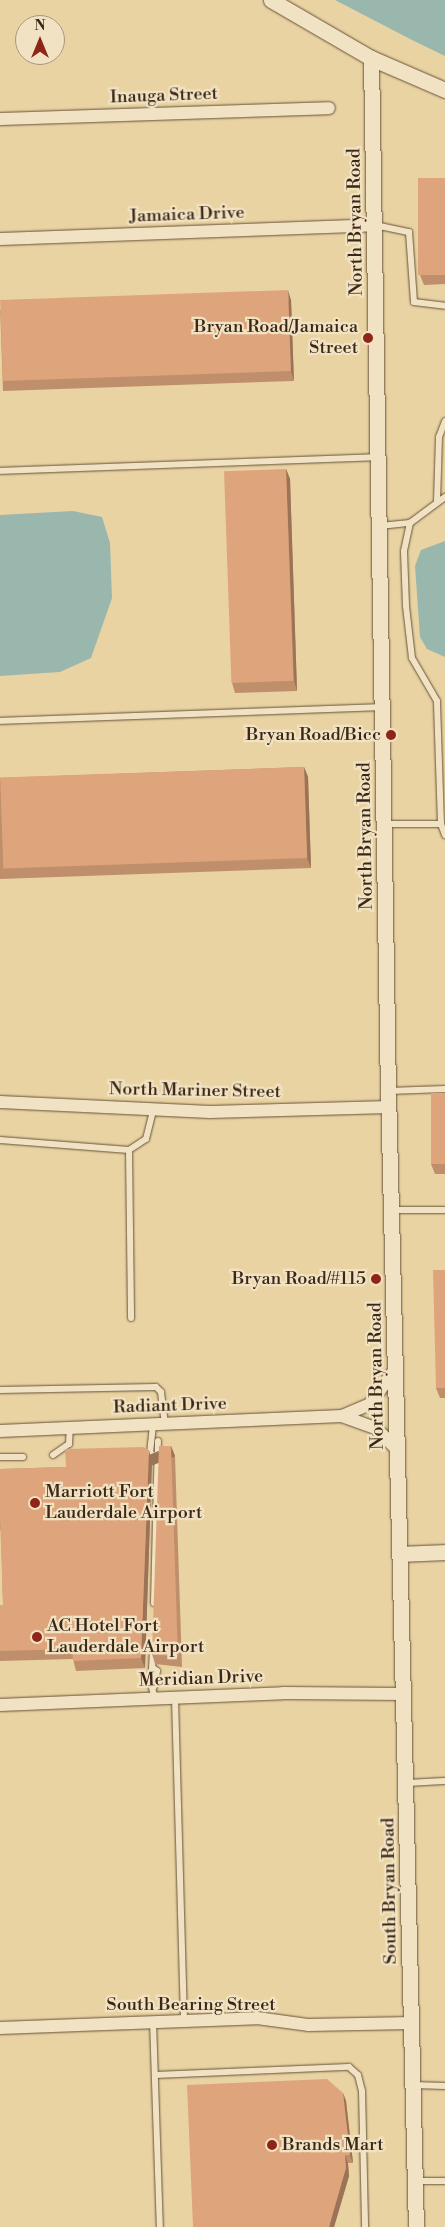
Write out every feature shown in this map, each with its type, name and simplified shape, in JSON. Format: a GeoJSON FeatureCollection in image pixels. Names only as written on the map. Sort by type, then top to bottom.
{"type":"FeatureCollection","features":[{"type":"Feature","properties":{"kind":"street"},"geometry":{"type":"LineString","coordinates":[[271,0],[371,58],[445,90]]}},
{"type":"Feature","properties":{"kind":"street","name":"North Bryan Road"},"geometry":{"type":"LineString","coordinates":[[371,58],[388,1091],[400,1554]]}},
{"type":"Feature","properties":{"kind":"street","name":"Inauga Street"},"geometry":{"type":"LineString","coordinates":[[0,119],[330,108]]}},
{"type":"Feature","properties":{"kind":"street","name":"Jamaica Drive"},"geometry":{"type":"LineString","coordinates":[[0,239],[375,225]]}},
{"type":"Feature","properties":{"kind":"street","name":"North Mariner Street"},"geometry":{"type":"LineString","coordinates":[[0,1102],[153,1110],[389,1107]]}},
{"type":"Feature","properties":{"kind":"street","name":"Radiant Drive"},"geometry":{"type":"LineString","coordinates":[[0,1430],[342,1416],[370,1404],[396,1368]]}},
{"type":"Feature","properties":{"kind":"street","name":"Radiant Drive"},"geometry":{"type":"LineString","coordinates":[[342,1416],[377,1429],[398,1450]]}},
{"type":"Feature","properties":{"kind":"street"},"geometry":{"type":"LineString","coordinates":[[400,1554],[445,1552]]}},
{"type":"Feature","properties":{"kind":"street","name":"South Bryan Road"},"geometry":{"type":"LineString","coordinates":[[400,1554],[416,2227]]}},
{"type":"Feature","properties":{"kind":"street","name":"Meridian Drive"},"geometry":{"type":"LineString","coordinates":[[0,1705],[155,1693],[175,1698],[404,1694]]}},
{"type":"Feature","properties":{"kind":"street","name":"South Bearing Street"},"geometry":{"type":"LineString","coordinates":[[0,2028],[184,2021],[412,2023]]}},
{"type":"Feature","properties":{"kind":"lane"},"geometry":{"type":"LineString","coordinates":[[375,225],[410,232],[414,302],[445,306]]}},
{"type":"Feature","properties":{"kind":"lane"},"geometry":{"type":"LineString","coordinates":[[437,501],[439,437],[445,421]]}},
{"type":"Feature","properties":{"kind":"lane"},"geometry":{"type":"LineString","coordinates":[[0,471],[379,457]]}},
{"type":"Feature","properties":{"kind":"lane"},"geometry":{"type":"LineString","coordinates":[[380,526],[410,523],[437,501],[445,497]]}},
{"type":"Feature","properties":{"kind":"lane"},"geometry":{"type":"LineString","coordinates":[[410,523],[404,551],[406,606],[412,658],[437,701],[441,824],[445,835]]}},
{"type":"Feature","properties":{"kind":"lane"},"geometry":{"type":"LineString","coordinates":[[0,721],[383,707]]}},
{"type":"Feature","properties":{"kind":"lane"},"geometry":{"type":"LineString","coordinates":[[385,824],[441,824]]}},
{"type":"Feature","properties":{"kind":"lane"},"geometry":{"type":"LineString","coordinates":[[388,1091],[445,1089]]}},
{"type":"Feature","properties":{"kind":"lane"},"geometry":{"type":"LineString","coordinates":[[0,1140],[129,1150],[146,1139],[153,1110]]}},
{"type":"Feature","properties":{"kind":"lane"},"geometry":{"type":"LineString","coordinates":[[129,1150],[131,1318]]}},
{"type":"Feature","properties":{"kind":"lane"},"geometry":{"type":"LineString","coordinates":[[392,1210],[445,1210]]}},
{"type":"Feature","properties":{"kind":"lane"},"geometry":{"type":"LineString","coordinates":[[0,1390],[156,1387],[161,1392],[159,1424],[156,1439],[150,1453],[154,1456],[154,1610]]}},
{"type":"Feature","properties":{"kind":"lane"},"geometry":{"type":"LineString","coordinates":[[53,1455],[69,1444],[70,1427]]}},
{"type":"Feature","properties":{"kind":"lane"},"geometry":{"type":"LineString","coordinates":[[0,1457],[23,1457]]}},
{"type":"Feature","properties":{"kind":"lane"},"geometry":{"type":"LineString","coordinates":[[153,1639],[153,1668],[157,1671],[155,1693]]}},
{"type":"Feature","properties":{"kind":"lane"},"geometry":{"type":"LineString","coordinates":[[175,1698],[184,2021]]}},
{"type":"Feature","properties":{"kind":"lane"},"geometry":{"type":"LineString","coordinates":[[406,1784],[445,1781]]}},
{"type":"Feature","properties":{"kind":"lane"},"geometry":{"type":"LineString","coordinates":[[152,2022],[160,2227]]}},
{"type":"Feature","properties":{"kind":"lane"},"geometry":{"type":"LineString","coordinates":[[155,2075],[349,2067],[358,2075],[362,2090],[365,2227]]}},
{"type":"Feature","properties":{"kind":"lane"},"geometry":{"type":"LineString","coordinates":[[413,2085],[445,2086]]}},
{"type":"Feature","properties":{"kind":"lane"},"geometry":{"type":"LineString","coordinates":[[415,2181],[445,2181]]}},
{"type":"Feature","properties":{"kind":"shaded area"},"geometry":{"type":"Polygon","coordinates":[[[335,0],[445,0],[445,56],[412,40],[335,0]]]}},
{"type":"Feature","properties":{"kind":"shaded area"},"geometry":{"type":"Polygon","coordinates":[[[73,511],[102,517],[110,543],[112,598],[91,658],[60,672],[0,676],[0,515],[73,511]]]}},
{"type":"Feature","properties":{"kind":"shaded area"},"geometry":{"type":"Polygon","coordinates":[[[445,541],[445,657],[427,649],[420,637],[415,566],[421,550],[445,541]]]}},
{"type":"Feature","properties":{"kind":"building"},"geometry":{"type":"Polygon","coordinates":[[[418,178],[445,178],[445,275],[418,275],[418,178]]]}},
{"type":"Feature","properties":{"kind":"building"},"geometry":{"type":"Polygon","coordinates":[[[288,290],[291,371],[3,381],[0,300],[288,290]]]}},
{"type":"Feature","properties":{"kind":"building"},"geometry":{"type":"Polygon","coordinates":[[[286,469],[293,681],[231,683],[224,471],[286,469]]]}},
{"type":"Feature","properties":{"kind":"building"},"geometry":{"type":"Polygon","coordinates":[[[304,767],[307,858],[3,869],[0,778],[304,767]]]}},
{"type":"Feature","properties":{"kind":"building"},"geometry":{"type":"Polygon","coordinates":[[[431,1093],[445,1093],[445,1164],[431,1164],[431,1093]]]}},
{"type":"Feature","properties":{"kind":"building"},"geometry":{"type":"Polygon","coordinates":[[[433,1270],[445,1270],[445,1388],[436,1388],[433,1270]]]}},
{"type":"Feature","properties":{"kind":"building"},"geometry":{"type":"Polygon","coordinates":[[[159,1446],[171,1446],[178,1657],[152,1654],[159,1446]]]}},
{"type":"Feature","properties":{"kind":"building"},"geometry":{"type":"Polygon","coordinates":[[[143,1447],[149,1450],[141,1658],[73,1661],[72,1649],[0,1651],[0,1605],[3,1605],[0,1469],[66,1467],[65,1449],[143,1447]]]}},
{"type":"Feature","properties":{"kind":"building","name":"Brands Mart"},"geometry":{"type":"Polygon","coordinates":[[[327,2079],[343,2093],[350,2155],[345,2155],[346,2168],[329,2227],[193,2227],[187,2085],[327,2079]]]}},
{"type":"Feature","properties":{"kind":"place","name":"Bryan Road/Jamaica Street"},"geometry":{"type":"Point","coordinates":[368,338]}},
{"type":"Feature","properties":{"kind":"place","name":"Bryan Road/Bicc"},"geometry":{"type":"Point","coordinates":[391,735]}},
{"type":"Feature","properties":{"kind":"place","name":"Bryan Road/#115"},"geometry":{"type":"Point","coordinates":[376,1279]}},
{"type":"Feature","properties":{"kind":"place","name":"Marriott Fort Lauderdale Airport"},"geometry":{"type":"Point","coordinates":[35,1503]}},
{"type":"Feature","properties":{"kind":"place","name":"AC Hotel Fort Lauderdale Airport"},"geometry":{"type":"Point","coordinates":[37,1637]}},
{"type":"Feature","properties":{"kind":"place","name":"Brands Mart"},"geometry":{"type":"Point","coordinates":[272,2145]}}]}
